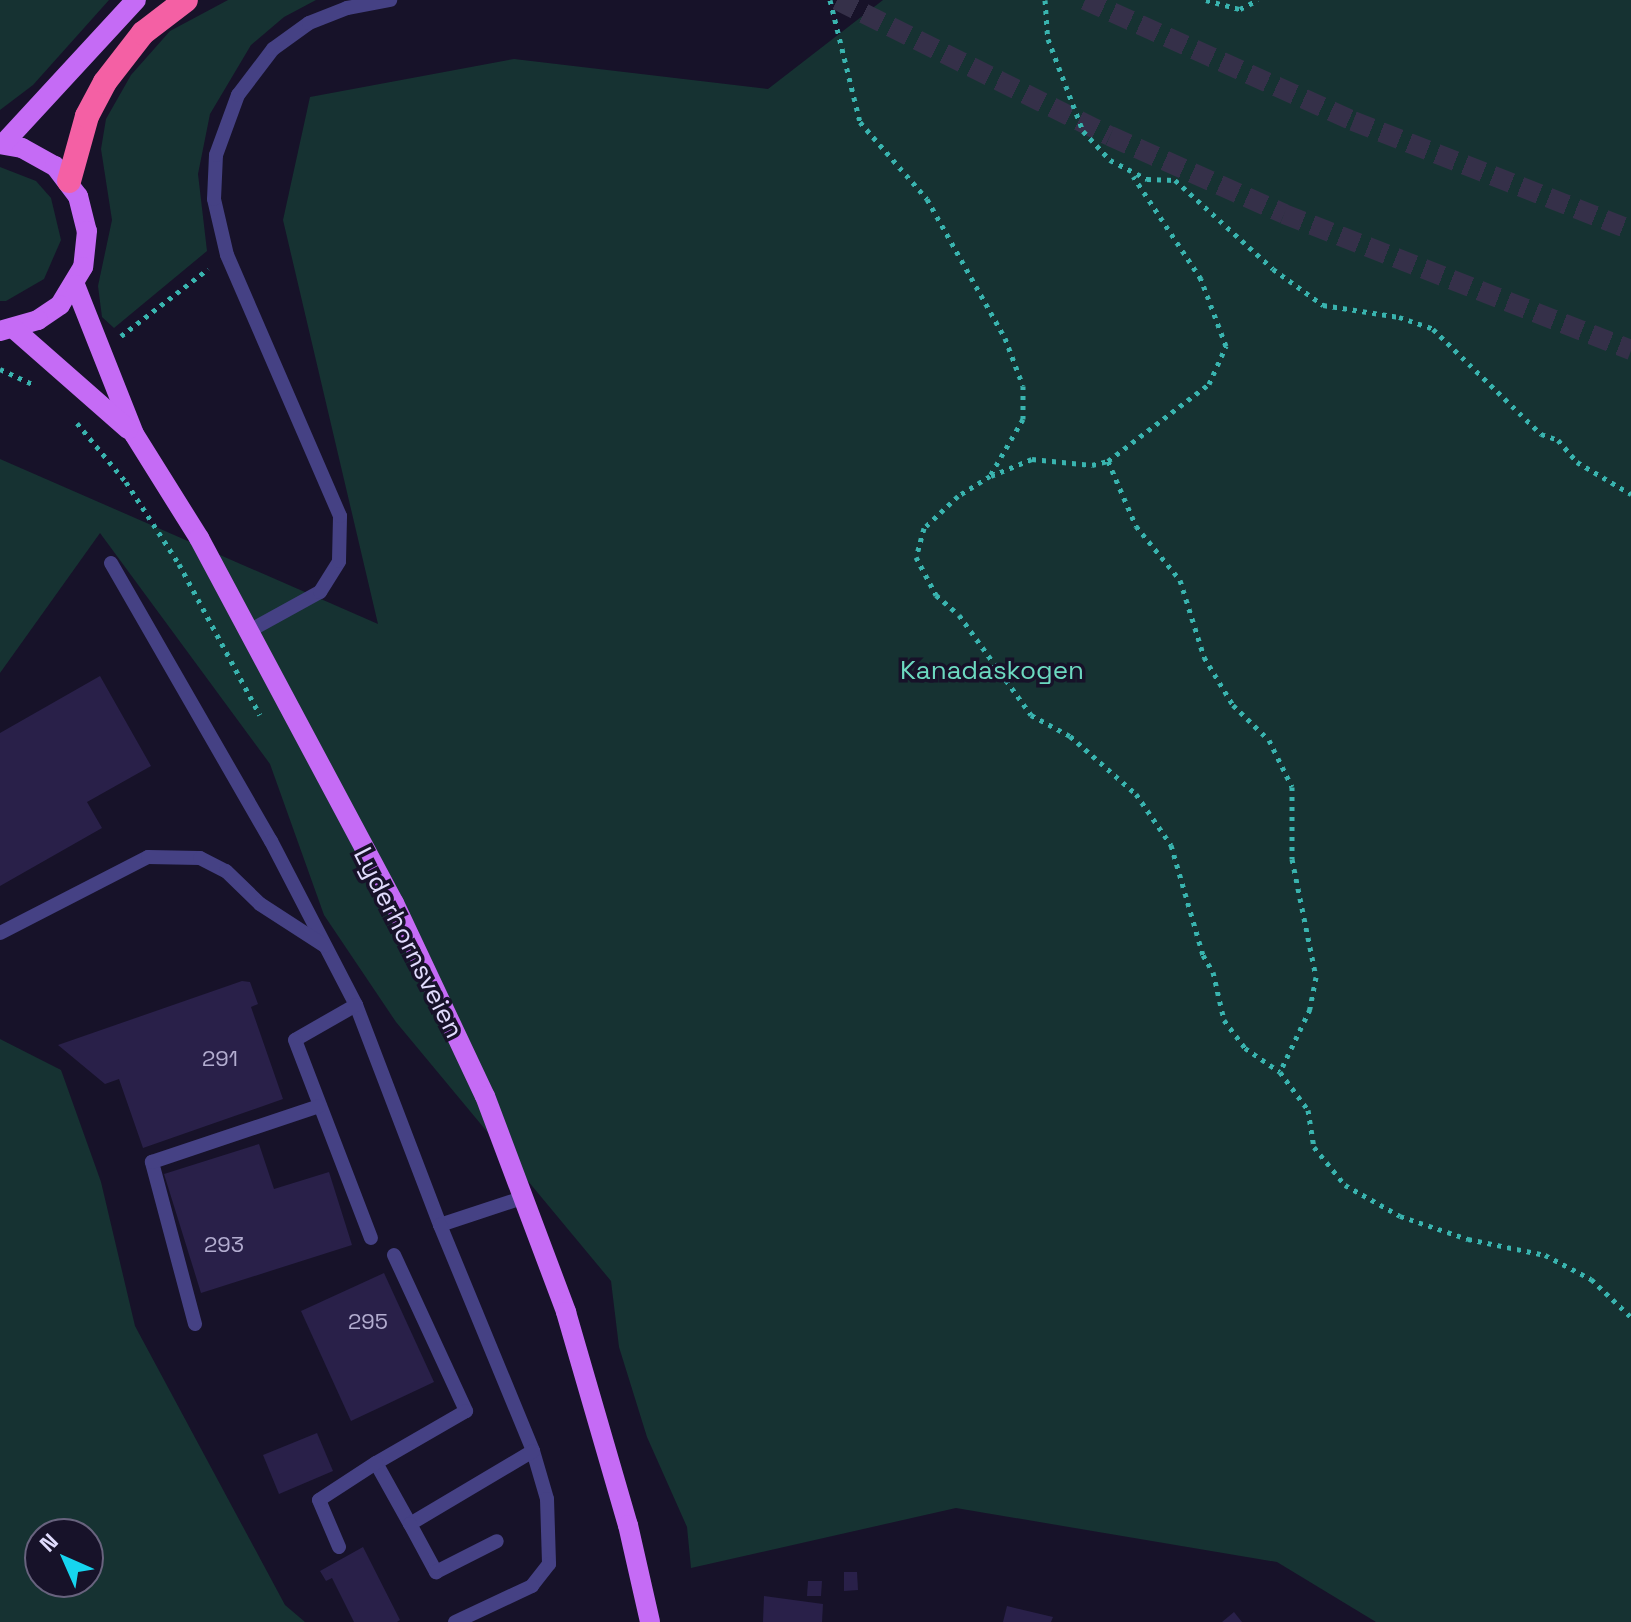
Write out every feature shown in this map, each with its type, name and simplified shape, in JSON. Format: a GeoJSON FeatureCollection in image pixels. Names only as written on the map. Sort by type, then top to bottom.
{"type":"FeatureCollection","features":[{"type":"Feature","properties":{"kind":"highway"},"geometry":{"type":"LineString","coordinates":[[69,181],[87,116],[105,82],[143,33],[186,0]]}},
{"type":"Feature","properties":{"kind":"main road"},"geometry":{"type":"LineString","coordinates":[[7,330],[60,305],[75,285],[87,231],[69,181],[40,155],[1,144],[136,0]]}},
{"type":"Feature","properties":{"kind":"main road","name":"Lyderhornsveien"},"geometry":{"type":"LineString","coordinates":[[75,285],[134,434],[199,538],[432,981],[525,1197],[597,1416],[650,1622]]}},
{"type":"Feature","properties":{"kind":"main road","name":"Lyderhornsveien"},"geometry":{"type":"LineString","coordinates":[[7,330],[134,434]]}},
{"type":"Feature","properties":{"kind":"lane"},"geometry":{"type":"LineString","coordinates":[[249,631],[320,592],[339,561],[340,516],[227,255],[214,199],[216,155],[238,95],[273,49],[309,23],[347,8],[390,0]]}},
{"type":"Feature","properties":{"kind":"lane"},"geometry":{"type":"LineString","coordinates":[[111,563],[271,841],[356,1005],[440,1225],[533,1451],[547,1499],[549,1564],[532,1586],[472,1619],[455,1622]]}},
{"type":"Feature","properties":{"kind":"lane"},"geometry":{"type":"LineString","coordinates":[[0,933],[148,857],[200,858],[226,871],[260,904],[325,946]]}},
{"type":"Feature","properties":{"kind":"lane"},"geometry":{"type":"LineString","coordinates":[[356,1005],[295,1040],[371,1238]]}},
{"type":"Feature","properties":{"kind":"lane"},"geometry":{"type":"LineString","coordinates":[[195,1324],[152,1162],[319,1106]]}},
{"type":"Feature","properties":{"kind":"lane"},"geometry":{"type":"LineString","coordinates":[[440,1225],[525,1197]]}},
{"type":"Feature","properties":{"kind":"lane"},"geometry":{"type":"LineString","coordinates":[[339,1547],[319,1500],[466,1411],[394,1255]]}},
{"type":"Feature","properties":{"kind":"lane"},"geometry":{"type":"LineString","coordinates":[[410,1524],[533,1451]]}},
{"type":"Feature","properties":{"kind":"lane"},"geometry":{"type":"LineString","coordinates":[[376,1463],[436,1572],[497,1541]]}},
{"type":"Feature","properties":{"kind":"path"},"geometry":{"type":"LineString","coordinates":[[830,0],[860,122],[927,199],[1005,338],[1023,386],[1023,419],[990,476]]}},
{"type":"Feature","properties":{"kind":"path"},"geometry":{"type":"LineString","coordinates":[[1045,0],[1048,39],[1083,131],[1132,174],[1201,279],[1226,346],[1209,384],[1108,461],[1092,465],[1032,459],[990,476],[958,496],[924,528],[916,557],[936,595],[959,615],[1031,715],[1070,736],[1136,794],[1171,845],[1203,955],[1213,972],[1224,1020],[1245,1048],[1280,1072],[1308,1110],[1314,1147],[1345,1185],[1400,1216],[1468,1239],[1545,1255],[1591,1279],[1631,1317]]}},
{"type":"Feature","properties":{"kind":"path"},"geometry":{"type":"LineString","coordinates":[[1206,0],[1240,9],[1258,0]]}},
{"type":"Feature","properties":{"kind":"path"},"geometry":{"type":"LineString","coordinates":[[1132,174],[1175,180],[1282,277],[1323,305],[1399,317],[1433,329],[1541,434],[1558,440],[1577,462],[1631,494]]}},
{"type":"Feature","properties":{"kind":"path"},"geometry":{"type":"LineString","coordinates":[[113,341],[227,255]]}},
{"type":"Feature","properties":{"kind":"path"},"geometry":{"type":"LineString","coordinates":[[0,369],[40,389]]}},
{"type":"Feature","properties":{"kind":"path"},"geometry":{"type":"LineString","coordinates":[[72,418],[126,482],[164,541],[261,717]]}},
{"type":"Feature","properties":{"kind":"path"},"geometry":{"type":"LineString","coordinates":[[1108,461],[1136,526],[1180,580],[1204,657],[1233,705],[1269,740],[1292,787],[1292,859],[1316,977],[1310,1009],[1280,1072]]}},
{"type":"Feature","properties":{"kind":"green space"},"geometry":{"type":"Polygon","coordinates":[[[0,0],[109,0],[33,85],[0,110],[0,0]]]}},
{"type":"Feature","properties":{"kind":"green space"},"geometry":{"type":"Polygon","coordinates":[[[228,0],[316,0],[284,17],[251,45],[210,114],[198,174],[207,251],[114,328],[102,317],[98,286],[112,220],[101,149],[106,119],[131,75],[170,31],[228,0]]]}},
{"type":"Feature","properties":{"kind":"green space","name":"Kanadaskogen"},"geometry":{"type":"Polygon","coordinates":[[[883,0],[1631,0],[1631,1622],[1376,1622],[1277,1562],[956,1508],[691,1568],[687,1527],[647,1437],[619,1347],[611,1281],[396,1022],[324,915],[270,764],[100,533],[0,673],[0,459],[378,624],[283,220],[310,97],[514,59],[768,89],[883,0]]]}},
{"type":"Feature","properties":{"kind":"green space"},"geometry":{"type":"Polygon","coordinates":[[[0,167],[36,181],[51,198],[61,240],[44,279],[6,301],[0,301],[0,167]]]}},
{"type":"Feature","properties":{"kind":"green space"},"geometry":{"type":"Polygon","coordinates":[[[0,1039],[61,1070],[101,1182],[135,1326],[285,1605],[305,1622],[0,1622],[0,1039]]]}},
{"type":"Feature","properties":{"kind":"building"},"geometry":{"type":"Polygon","coordinates":[[[100,676],[151,766],[87,802],[102,828],[0,886],[0,733],[100,676]]]}},
{"type":"Feature","properties":{"kind":"building"},"geometry":{"type":"Polygon","coordinates":[[[242,981],[250,982],[258,1004],[251,1007],[283,1099],[143,1148],[119,1079],[105,1084],[58,1045],[242,981]]]}},
{"type":"Feature","properties":{"kind":"building"},"geometry":{"type":"Polygon","coordinates":[[[259,1144],[274,1189],[329,1172],[352,1245],[201,1293],[164,1174],[259,1144]]]}},
{"type":"Feature","properties":{"kind":"building"},"geometry":{"type":"Polygon","coordinates":[[[384,1273],[434,1382],[351,1421],[301,1311],[384,1273]]]}},
{"type":"Feature","properties":{"kind":"building"},"geometry":{"type":"Polygon","coordinates":[[[317,1433],[333,1471],[279,1494],[263,1455],[317,1433]]]}},
{"type":"Feature","properties":{"kind":"building"},"geometry":{"type":"Polygon","coordinates":[[[363,1547],[400,1620],[397,1622],[354,1622],[332,1578],[326,1581],[320,1571],[363,1547]]]}},
{"type":"Feature","properties":{"kind":"building"},"geometry":{"type":"Polygon","coordinates":[[[844,1572],[857,1572],[858,1590],[844,1591],[844,1572]]]}},
{"type":"Feature","properties":{"kind":"building"},"geometry":{"type":"Polygon","coordinates":[[[808,1581],[822,1581],[821,1596],[807,1596],[808,1581]]]}},
{"type":"Feature","properties":{"kind":"building"},"geometry":{"type":"Polygon","coordinates":[[[764,1596],[823,1604],[822,1622],[763,1622],[764,1596]]]}},
{"type":"Feature","properties":{"kind":"building"},"geometry":{"type":"Polygon","coordinates":[[[1007,1606],[1053,1617],[1051,1622],[1003,1622],[1007,1606]]]}},
{"type":"Feature","properties":{"kind":"building"},"geometry":{"type":"Polygon","coordinates":[[[1234,1612],[1242,1622],[1222,1622],[1234,1612]]]}},
{"type":"Feature","properties":{"kind":"tunnel"},"geometry":{"type":"LineString","coordinates":[[837,0],[1110,136],[1284,214],[1631,350]]}},
{"type":"Feature","properties":{"kind":"tunnel"},"geometry":{"type":"LineString","coordinates":[[1085,0],[1353,121],[1631,230]]}}]}
